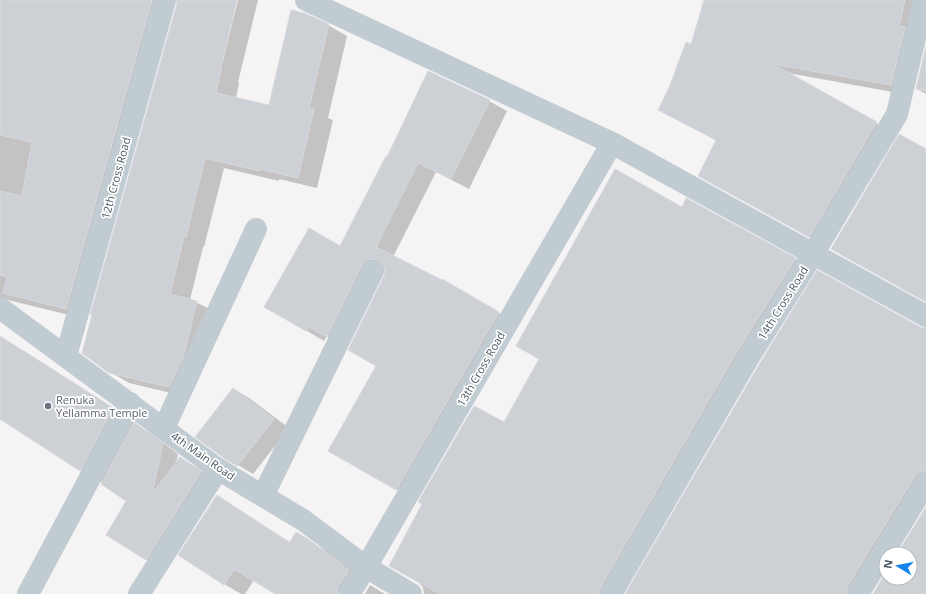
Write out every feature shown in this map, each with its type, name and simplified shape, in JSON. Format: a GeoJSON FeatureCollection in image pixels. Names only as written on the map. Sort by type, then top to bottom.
{"type":"FeatureCollection","features":[{"type":"Feature","properties":{"kind":"street","name":"12th Cross Road"},"geometry":{"type":"LineString","coordinates":[[66,356],[165,0]]}},
{"type":"Feature","properties":{"kind":"street"},"geometry":{"type":"LineString","coordinates":[[306,0],[612,143],[926,316]]}},
{"type":"Feature","properties":{"kind":"street","name":"14th Cross Road"},"geometry":{"type":"LineString","coordinates":[[611,594],[749,357],[897,114],[924,0]]}},
{"type":"Feature","properties":{"kind":"street","name":"13th Cross Road"},"geometry":{"type":"LineString","coordinates":[[349,594],[612,143]]}},
{"type":"Feature","properties":{"kind":"street"},"geometry":{"type":"LineString","coordinates":[[164,428],[256,229]]}},
{"type":"Feature","properties":{"kind":"street"},"geometry":{"type":"LineString","coordinates":[[263,496],[373,271]]}},
{"type":"Feature","properties":{"kind":"street","name":"4th Main Road"},"geometry":{"type":"LineString","coordinates":[[1,310],[66,356],[218,469],[303,520],[366,567],[412,594]]}},
{"type":"Feature","properties":{"kind":"street"},"geometry":{"type":"LineString","coordinates":[[28,594],[130,403]]}},
{"type":"Feature","properties":{"kind":"street"},"geometry":{"type":"LineString","coordinates":[[139,594],[218,469]]}},
{"type":"Feature","properties":{"kind":"street"},"geometry":{"type":"LineString","coordinates":[[858,594],[926,483]]}},
{"type":"Feature","properties":{"kind":"building"},"geometry":{"type":"Polygon","coordinates":[[[0,0],[152,0],[66,309],[3,293],[7,277],[0,275],[0,191],[22,196],[32,142],[0,135],[0,0]]]}},
{"type":"Feature","properties":{"kind":"building"},"geometry":{"type":"Polygon","coordinates":[[[177,0],[237,0],[216,93],[269,105],[291,10],[304,13],[329,24],[309,108],[314,109],[298,178],[205,158],[186,237],[184,236],[170,294],[197,301],[184,355],[169,387],[109,373],[82,353],[92,315],[90,315],[177,0]]]}},
{"type":"Feature","properties":{"kind":"building"},"geometry":{"type":"Polygon","coordinates":[[[704,0],[905,0],[899,26],[905,27],[891,85],[773,64],[877,122],[809,237],[698,176],[716,140],[658,110],[669,88],[686,42],[691,44],[704,0]]]}},
{"type":"Feature","properties":{"kind":"building"},"geometry":{"type":"Polygon","coordinates":[[[926,46],[926,91],[916,89],[926,46]]]}},
{"type":"Feature","properties":{"kind":"building"},"geometry":{"type":"Polygon","coordinates":[[[428,71],[490,100],[451,179],[418,163],[376,247],[442,279],[499,312],[396,490],[328,451],[376,366],[348,350],[384,276],[385,270],[383,264],[379,260],[373,259],[366,260],[362,265],[327,337],[309,327],[306,331],[264,307],[309,228],[340,246],[386,156],[387,157],[428,71]]]}},
{"type":"Feature","properties":{"kind":"building"},"geometry":{"type":"Polygon","coordinates":[[[899,134],[926,149],[926,302],[831,249],[899,134]]]}},
{"type":"Feature","properties":{"kind":"building"},"geometry":{"type":"Polygon","coordinates":[[[615,169],[682,207],[686,198],[796,258],[738,350],[600,588],[599,594],[440,594],[389,566],[422,504],[418,502],[474,406],[504,422],[539,359],[516,346],[615,169]]]}},
{"type":"Feature","properties":{"kind":"building"},"geometry":{"type":"Polygon","coordinates":[[[817,270],[920,327],[926,328],[926,471],[920,472],[915,476],[847,587],[846,594],[625,594],[760,363],[817,270]]]}},
{"type":"Feature","properties":{"kind":"building","name":"Renuka Yellamma Temple"},"geometry":{"type":"Polygon","coordinates":[[[0,336],[113,408],[80,471],[0,419],[0,336]]]}},
{"type":"Feature","properties":{"kind":"building"},"geometry":{"type":"Polygon","coordinates":[[[233,388],[274,419],[237,466],[195,437],[233,388]]]}},
{"type":"Feature","properties":{"kind":"building"},"geometry":{"type":"Polygon","coordinates":[[[134,422],[163,444],[152,494],[180,457],[201,472],[146,560],[106,535],[126,501],[101,484],[134,422]]]}},
{"type":"Feature","properties":{"kind":"building"},"geometry":{"type":"Polygon","coordinates":[[[217,495],[289,543],[296,532],[308,539],[349,570],[338,587],[337,594],[275,594],[234,569],[224,585],[178,555],[217,495]]]}},
{"type":"Feature","properties":{"kind":"building"},"geometry":{"type":"Polygon","coordinates":[[[926,507],[926,594],[873,594],[878,586],[918,586],[918,546],[902,546],[926,507]]]}},
{"type":"Feature","properties":{"kind":"place","name":"Renuka Yellamma Temple"},"geometry":{"type":"Point","coordinates":[48,406]}}]}
